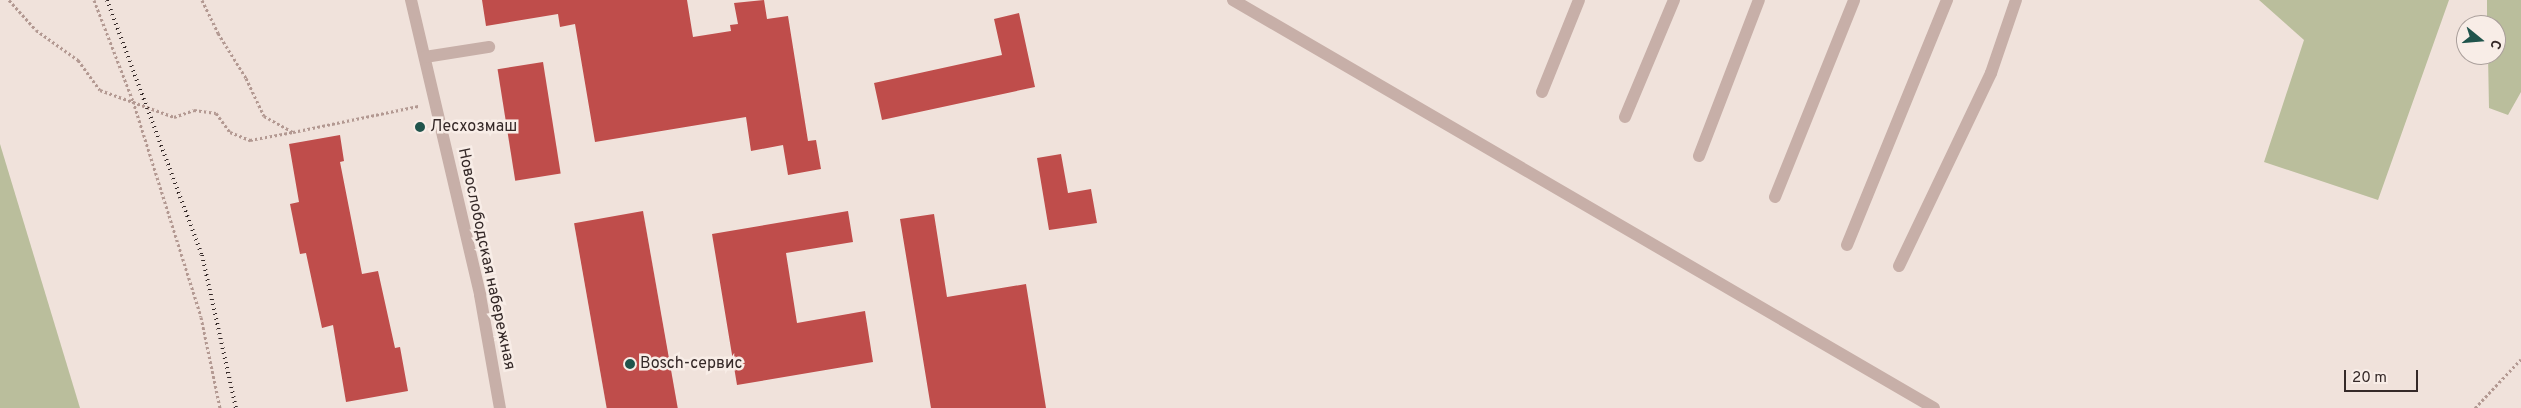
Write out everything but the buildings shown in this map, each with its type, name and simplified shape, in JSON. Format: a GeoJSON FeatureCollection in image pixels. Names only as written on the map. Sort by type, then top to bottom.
{"type":"FeatureCollection","features":[{"type":"Feature","properties":{"kind":"street","name":"Новослободская набережная"},"geometry":{"type":"LineString","coordinates":[[411,0],[480,295],[500,408]]}},
{"type":"Feature","properties":{"kind":"street"},"geometry":{"type":"LineString","coordinates":[[1232,0],[1934,408]]}},
{"type":"Feature","properties":{"kind":"street"},"geometry":{"type":"LineString","coordinates":[[1542,92],[1579,0]]}},
{"type":"Feature","properties":{"kind":"street"},"geometry":{"type":"LineString","coordinates":[[1625,117],[1674,0]]}},
{"type":"Feature","properties":{"kind":"street"},"geometry":{"type":"LineString","coordinates":[[1699,156],[1759,0]]}},
{"type":"Feature","properties":{"kind":"street"},"geometry":{"type":"LineString","coordinates":[[1775,197],[1854,0]]}},
{"type":"Feature","properties":{"kind":"street"},"geometry":{"type":"LineString","coordinates":[[1847,245],[1947,0]]}},
{"type":"Feature","properties":{"kind":"street"},"geometry":{"type":"LineString","coordinates":[[1899,266],[1991,73],[2016,0]]}},
{"type":"Feature","properties":{"kind":"street"},"geometry":{"type":"LineString","coordinates":[[425,58],[489,47]]}},
{"type":"Feature","properties":{"kind":"path"},"geometry":{"type":"LineString","coordinates":[[9,0],[36,30],[78,60],[100,90],[174,117],[194,110],[216,113],[230,132],[250,140],[436,102]]}},
{"type":"Feature","properties":{"kind":"path"},"geometry":{"type":"LineString","coordinates":[[94,0],[134,102],[201,317],[220,408]]}},
{"type":"Feature","properties":{"kind":"path"},"geometry":{"type":"LineString","coordinates":[[202,0],[218,33],[246,78],[264,116],[293,132]]}},
{"type":"Feature","properties":{"kind":"path"},"geometry":{"type":"LineString","coordinates":[[2475,408],[2521,359]]}},
{"type":"Feature","properties":{"kind":"green space"},"geometry":{"type":"Polygon","coordinates":[[[2259,0],[2449,0],[2378,200],[2264,162],[2304,40],[2259,0]]]}},
{"type":"Feature","properties":{"kind":"green space"},"geometry":{"type":"Polygon","coordinates":[[[2487,0],[2521,0],[2521,92],[2508,115],[2489,108],[2488,65],[2506,65],[2506,15],[2487,15],[2487,0]]]}},
{"type":"Feature","properties":{"kind":"green space"},"geometry":{"type":"Polygon","coordinates":[[[0,144],[80,408],[0,408],[0,144]]]}},
{"type":"Feature","properties":{"kind":"railway"},"geometry":{"type":"LineString","coordinates":[[107,0],[202,255],[236,408]]}},
{"type":"Feature","properties":{"kind":"place","name":"Лесхозмаш"},"geometry":{"type":"Point","coordinates":[420,127]}},
{"type":"Feature","properties":{"kind":"place","name":"Bosch-сервис"},"geometry":{"type":"Point","coordinates":[630,364]}}]}
